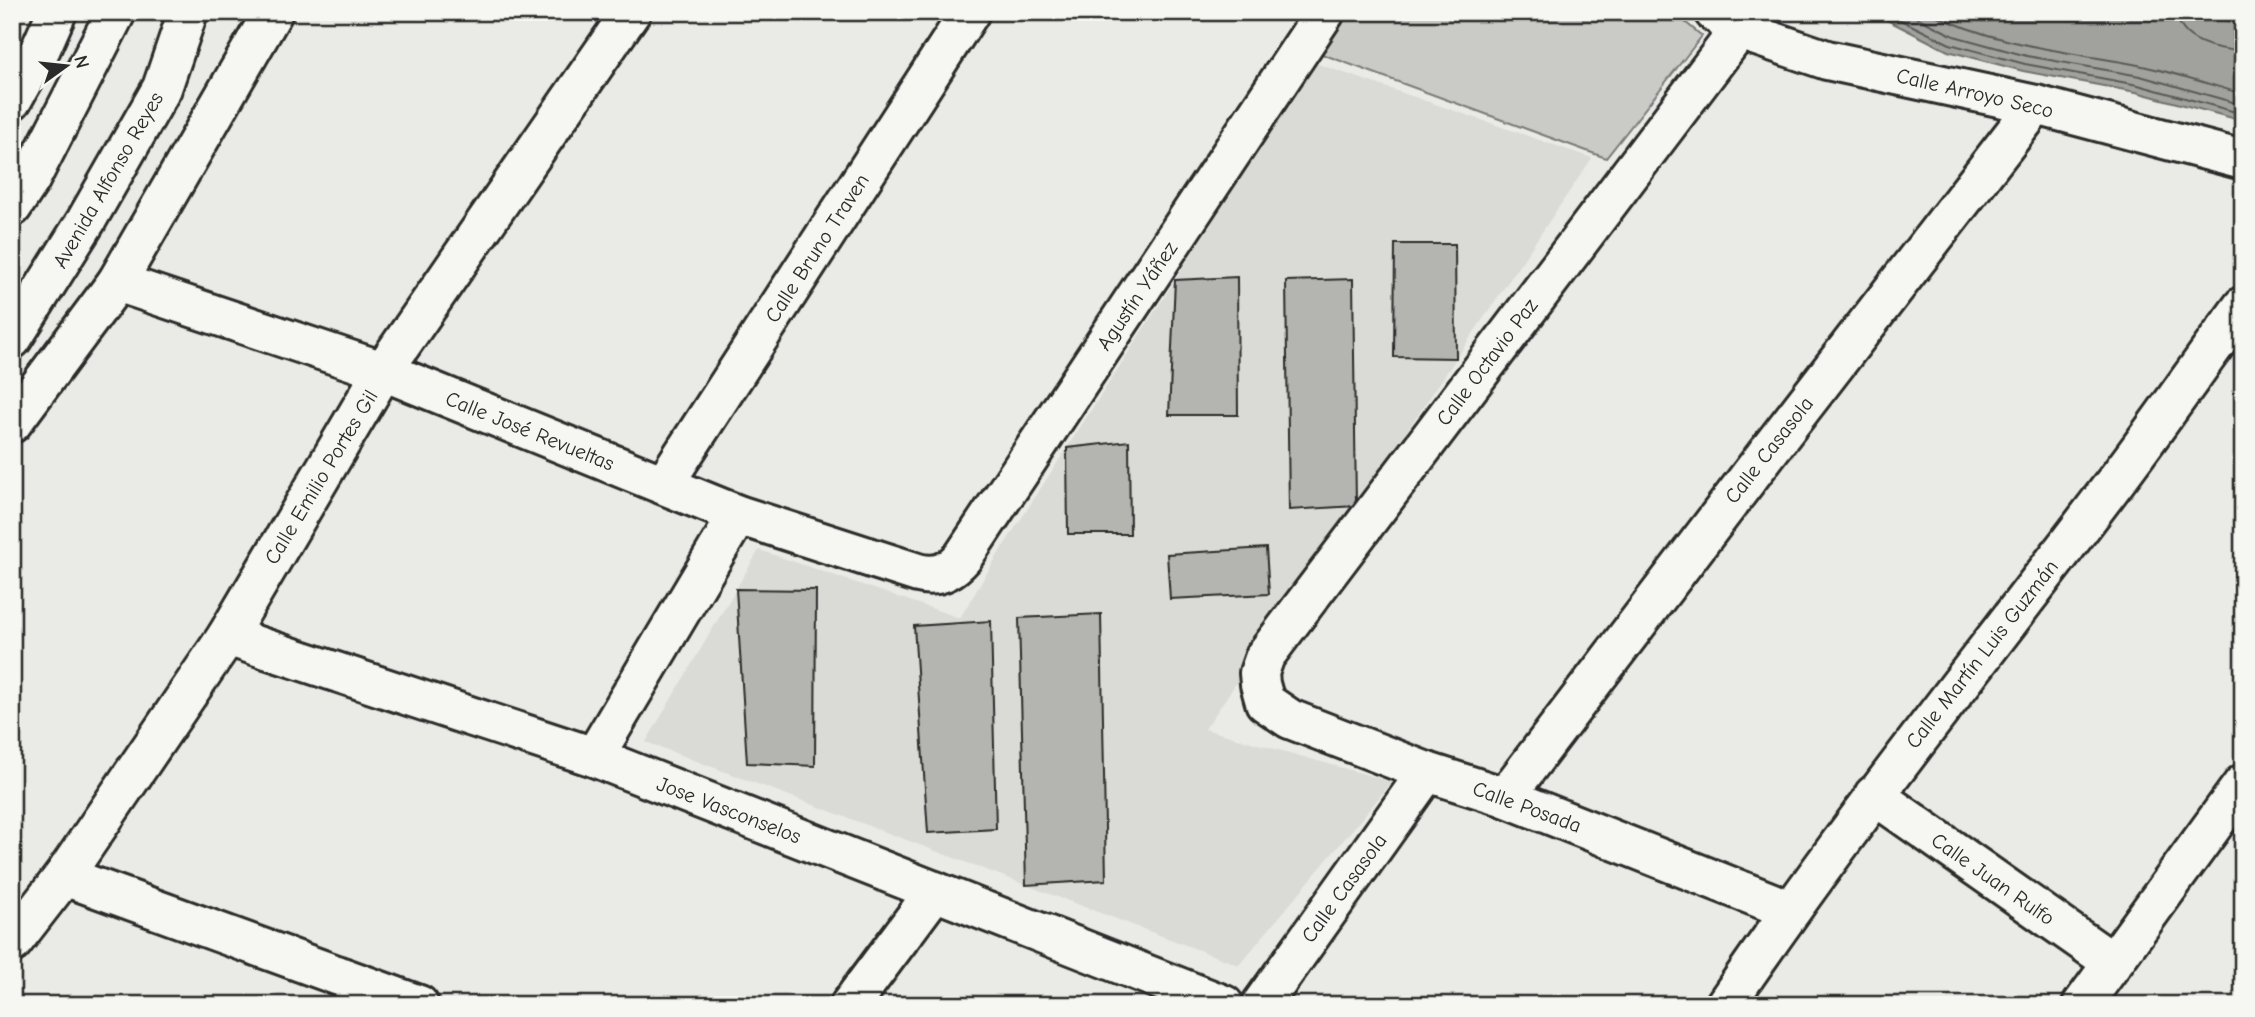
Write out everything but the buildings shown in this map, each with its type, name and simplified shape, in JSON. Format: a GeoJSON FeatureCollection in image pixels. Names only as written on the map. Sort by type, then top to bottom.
{"type":"FeatureCollection","features":[{"type":"Feature","properties":{"kind":"street"},"geometry":{"type":"LineString","coordinates":[[12,100],[41,48],[57,12]]}},
{"type":"Feature","properties":{"kind":"street"},"geometry":{"type":"LineString","coordinates":[[12,207],[30,180],[116,12]]}},
{"type":"Feature","properties":{"kind":"street","name":"Avenida Alfonso Reyes"},"geometry":{"type":"LineString","coordinates":[[12,339],[79,232],[162,88],[188,12]]}},
{"type":"Feature","properties":{"kind":"street","name":"Calle Emilio Portes Gil"},"geometry":{"type":"LineString","coordinates":[[12,943],[64,876],[227,636],[383,371],[631,12]]}},
{"type":"Feature","properties":{"kind":"street","name":"Calle Bruno Traven"},"geometry":{"type":"LineString","coordinates":[[664,484],[970,12]]}},
{"type":"Feature","properties":{"kind":"street","name":"Agustín Yáñez"},"geometry":{"type":"LineString","coordinates":[[943,573],[956,566],[963,557],[1325,12]]}},
{"type":"Feature","properties":{"kind":"street"},"geometry":{"type":"LineString","coordinates":[[12,423],[117,282],[269,16]]}},
{"type":"Feature","properties":{"kind":"street","name":"Calle Arroyo Seco"},"geometry":{"type":"LineString","coordinates":[[1726,21],[1827,60],[2036,105],[2243,160]]}},
{"type":"Feature","properties":{"kind":"street","name":"Calle Octavio Paz"},"geometry":{"type":"LineString","coordinates":[[1265,702],[1259,684],[1259,673],[1265,656],[1726,21]]}},
{"type":"Feature","properties":{"kind":"street","name":"Calle Casasola"},"geometry":{"type":"LineString","coordinates":[[1505,797],[1762,458],[2036,105]]}},
{"type":"Feature","properties":{"kind":"street","name":"Calle José Revueltas"},"geometry":{"type":"LineString","coordinates":[[117,282],[383,371],[738,515],[918,573],[929,576],[943,573]]}},
{"type":"Feature","properties":{"kind":"street","name":"Calle Martín Luis Guzmán"},"geometry":{"type":"LineString","coordinates":[[1725,1005],[1874,795],[2119,477],[2243,306]]}},
{"type":"Feature","properties":{"kind":"street"},"geometry":{"type":"LineString","coordinates":[[594,757],[738,515]]}},
{"type":"Feature","properties":{"kind":"street","name":"Jose Vasconselos"},"geometry":{"type":"LineString","coordinates":[[227,636],[594,757],[1224,1005]]}},
{"type":"Feature","properties":{"kind":"street","name":"Calle Posada"},"geometry":{"type":"LineString","coordinates":[[1265,702],[1290,719],[1427,772],[1505,797],[1790,910]]}},
{"type":"Feature","properties":{"kind":"street","name":"Calle Casasola"},"geometry":{"type":"LineString","coordinates":[[1261,1005],[1427,772]]}},
{"type":"Feature","properties":{"kind":"street"},"geometry":{"type":"LineString","coordinates":[[2082,1005],[2243,784]]}},
{"type":"Feature","properties":{"kind":"street","name":"Calle Juan Rulfo"},"geometry":{"type":"LineString","coordinates":[[1874,795],[2112,962]]}},
{"type":"Feature","properties":{"kind":"street"},"geometry":{"type":"LineString","coordinates":[[64,876],[419,1005]]}},
{"type":"Feature","properties":{"kind":"street"},"geometry":{"type":"LineString","coordinates":[[850,1005],[935,891]]}},
{"type":"Feature","properties":{"kind":"shaded area"},"geometry":{"type":"Polygon","coordinates":[[[1345,12],[1673,12],[1702,36],[1606,158],[1319,53],[1345,12]]]}},
{"type":"Feature","properties":{"kind":"shaded area"},"geometry":{"type":"Polygon","coordinates":[[[1315,63],[1592,158],[1205,729],[1392,782],[1239,965],[646,742],[759,550],[960,618],[1001,550],[1315,63]]]}},
{"type":"Feature","properties":{"kind":"water"},"geometry":{"type":"Polygon","coordinates":[[[1865,12],[2190,12],[2243,25],[2243,121],[2136,92],[2023,71],[1948,51],[1865,12]]]}}]}
